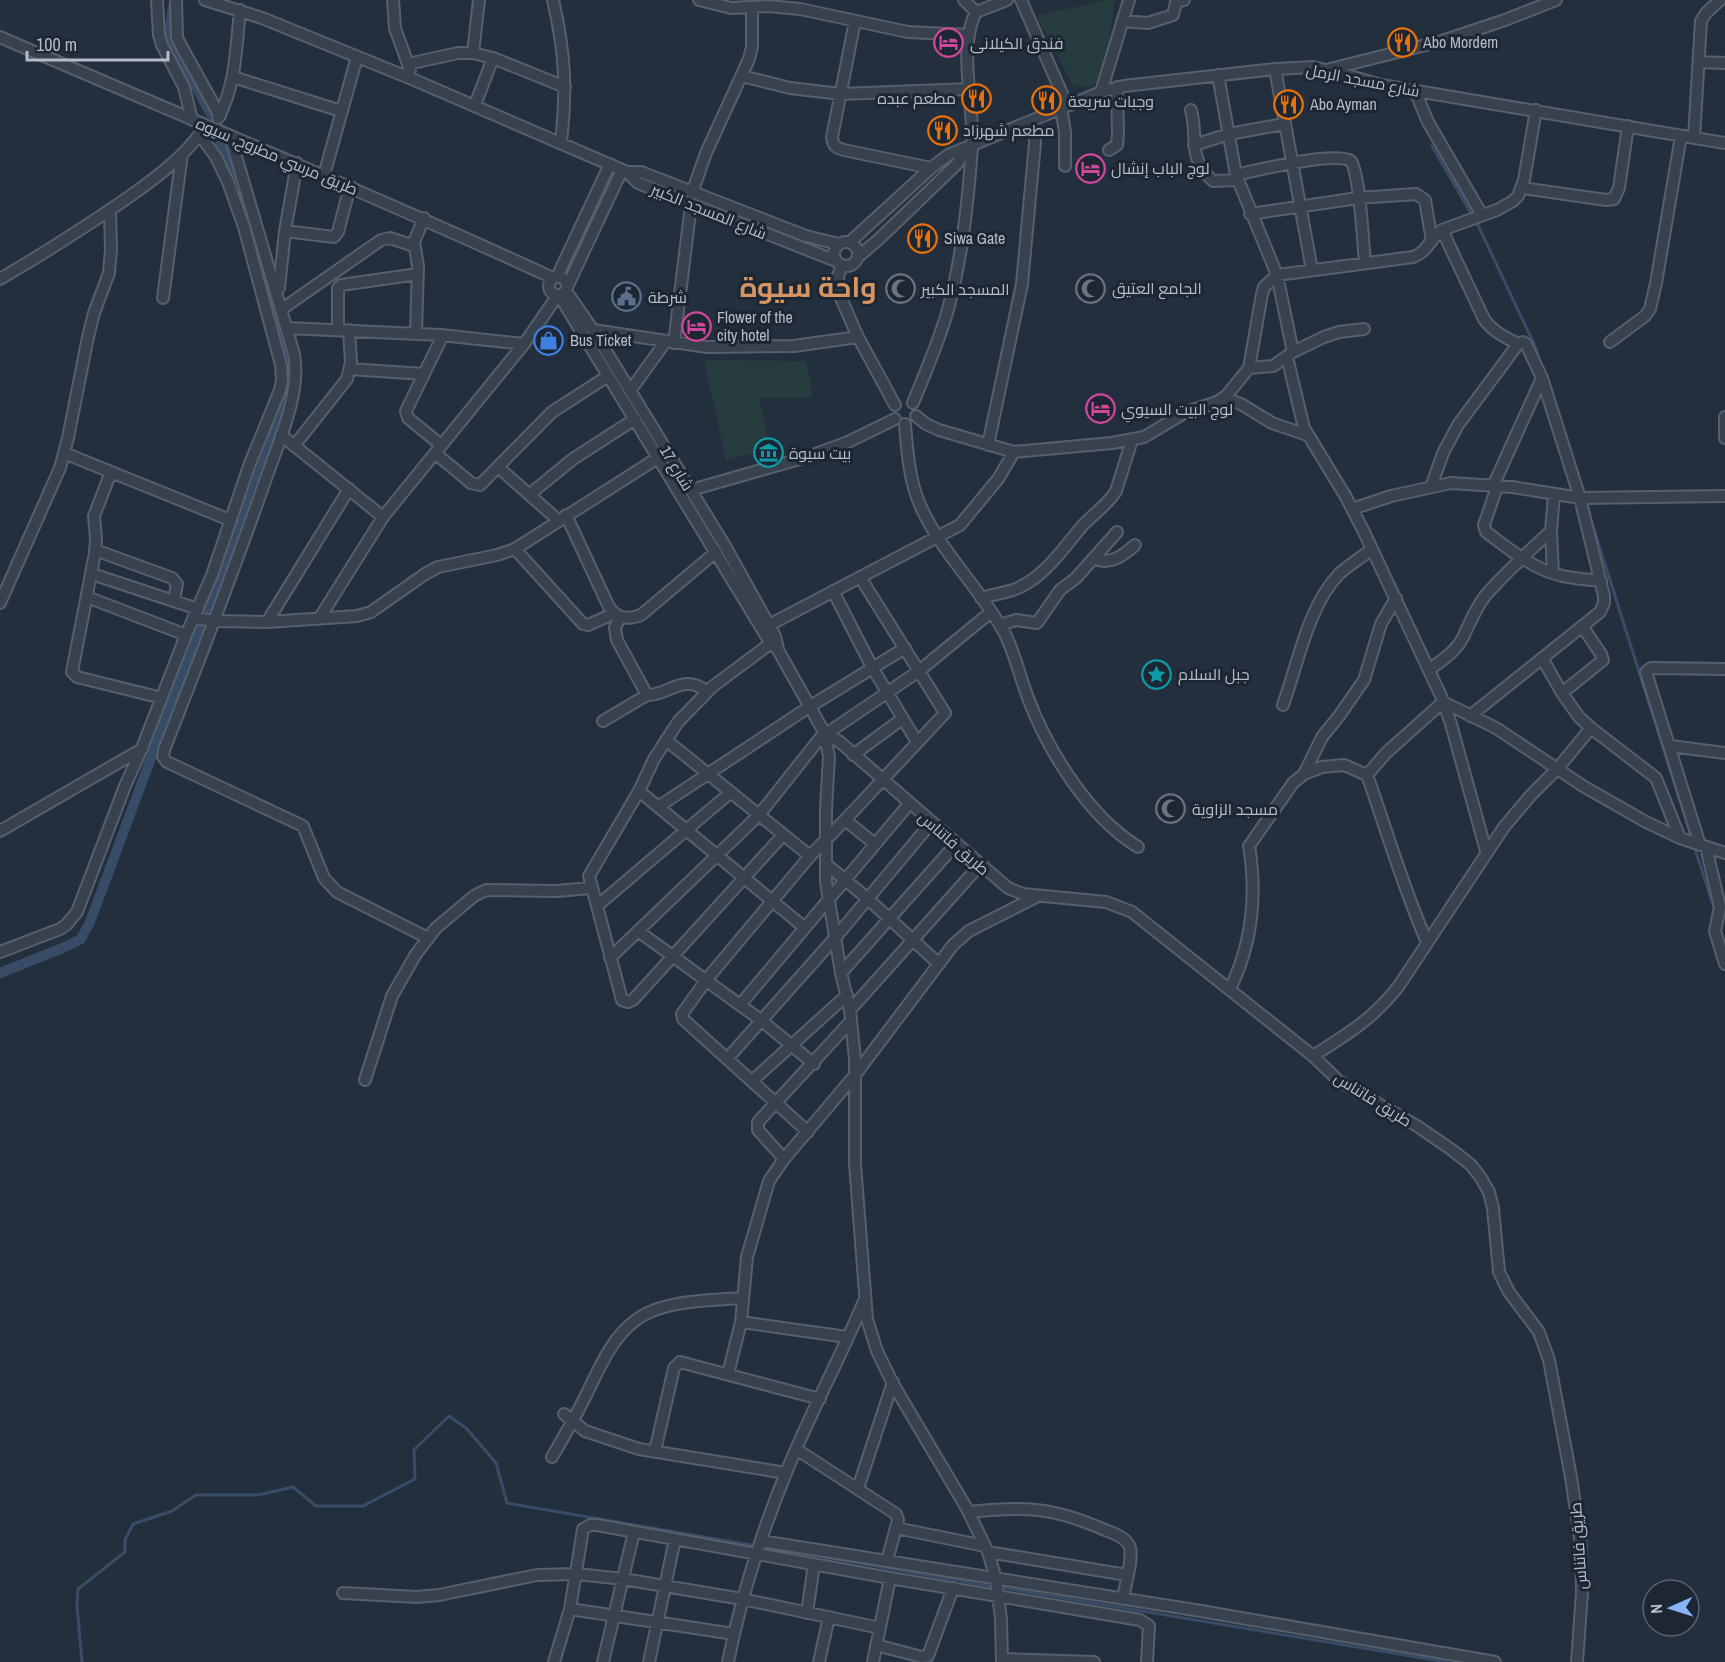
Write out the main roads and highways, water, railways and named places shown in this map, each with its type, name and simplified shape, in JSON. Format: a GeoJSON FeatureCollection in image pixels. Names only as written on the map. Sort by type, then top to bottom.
{"type":"FeatureCollection","features":[{"type":"Feature","properties":{"kind":"waterway"},"geometry":{"type":"LineString","coordinates":[[173,7],[169,36],[210,113]]}},
{"type":"Feature","properties":{"kind":"waterway"},"geometry":{"type":"LineString","coordinates":[[220,144],[231,180]]}},
{"type":"Feature","properties":{"kind":"waterway"},"geometry":{"type":"LineString","coordinates":[[1432,146],[1472,215]]}},
{"type":"Feature","properties":{"kind":"waterway"},"geometry":{"type":"LineString","coordinates":[[1476,221],[1535,346],[1541,365]]}},
{"type":"Feature","properties":{"kind":"waterway"},"geometry":{"type":"LineString","coordinates":[[267,296],[294,381]]}},
{"type":"Feature","properties":{"kind":"waterway"},"geometry":{"type":"LineString","coordinates":[[208,608],[288,398]]}},
{"type":"Feature","properties":{"kind":"waterway"},"geometry":{"type":"LineString","coordinates":[[1591,520],[1692,839]]}},
{"type":"Feature","properties":{"kind":"waterway"},"geometry":{"type":"LineString","coordinates":[[0,973],[81,939],[90,922],[201,624]]}},
{"type":"Feature","properties":{"kind":"waterway"},"geometry":{"type":"LineString","coordinates":[[1694,846],[1715,911]]}},
{"type":"Feature","properties":{"kind":"waterway"},"geometry":{"type":"LineString","coordinates":[[82,1662],[77,1606],[78,1589],[125,1552],[125,1540],[133,1524],[172,1511],[196,1495],[258,1495],[293,1487],[316,1506],[363,1506],[415,1479],[414,1450],[449,1416],[467,1429],[496,1463],[507,1503],[751,1545]]}},
{"type":"Feature","properties":{"kind":"waterway"},"geometry":{"type":"LineString","coordinates":[[767,1547],[989,1586]]}},
{"type":"Feature","properties":{"kind":"waterway"},"geometry":{"type":"LineString","coordinates":[[1004,1588],[1447,1662]]}},
{"type":"Feature","properties":{"kind":"place","name":"Abo Mordem"},"geometry":{"type":"Point","coordinates":[1402,42]}},
{"type":"Feature","properties":{"kind":"place","name":"فندق الكيلانى"},"geometry":{"type":"Point","coordinates":[949,43]}},
{"type":"Feature","properties":{"kind":"place","name":"مطعم عبده"},"geometry":{"type":"Point","coordinates":[977,98]}},
{"type":"Feature","properties":{"kind":"place","name":"وجبات سريعة"},"geometry":{"type":"Point","coordinates":[1047,101]}},
{"type":"Feature","properties":{"kind":"place","name":"Abo Ayman"},"geometry":{"type":"Point","coordinates":[1289,104]}},
{"type":"Feature","properties":{"kind":"place","name":"مطعم شهرزاد"},"geometry":{"type":"Point","coordinates":[942,130]}},
{"type":"Feature","properties":{"kind":"place","name":"لوج الباب إنشال"},"geometry":{"type":"Point","coordinates":[1090,168]}},
{"type":"Feature","properties":{"kind":"place","name":"Siwa Gate"},"geometry":{"type":"Point","coordinates":[923,238]}},
{"type":"Feature","properties":{"kind":"place","name":"الجامع العتيق"},"geometry":{"type":"Point","coordinates":[1091,288]}},
{"type":"Feature","properties":{"kind":"place","name":"المسجد الكبير"},"geometry":{"type":"Point","coordinates":[900,289]}},
{"type":"Feature","properties":{"kind":"place","name":"شرطة"},"geometry":{"type":"Point","coordinates":[627,297]}},
{"type":"Feature","properties":{"kind":"place","name":"Flower of the city hotel"},"geometry":{"type":"Point","coordinates":[696,326]}},
{"type":"Feature","properties":{"kind":"place","name":"Bus Ticket"},"geometry":{"type":"Point","coordinates":[549,340]}},
{"type":"Feature","properties":{"kind":"place","name":"لوج البيت السيوي"},"geometry":{"type":"Point","coordinates":[1100,409]}},
{"type":"Feature","properties":{"kind":"place","name":"بيت سيوة"},"geometry":{"type":"Point","coordinates":[768,453]}},
{"type":"Feature","properties":{"kind":"place","name":"جبل السلام"},"geometry":{"type":"Point","coordinates":[1157,674]}},
{"type":"Feature","properties":{"kind":"place","name":"مسجد الزاوية"},"geometry":{"type":"Point","coordinates":[1171,809]}},
{"type":"Feature","properties":{"kind":"district","name":"واحة سيوة"},"geometry":{"type":"Point","coordinates":[808,287]}}]}
